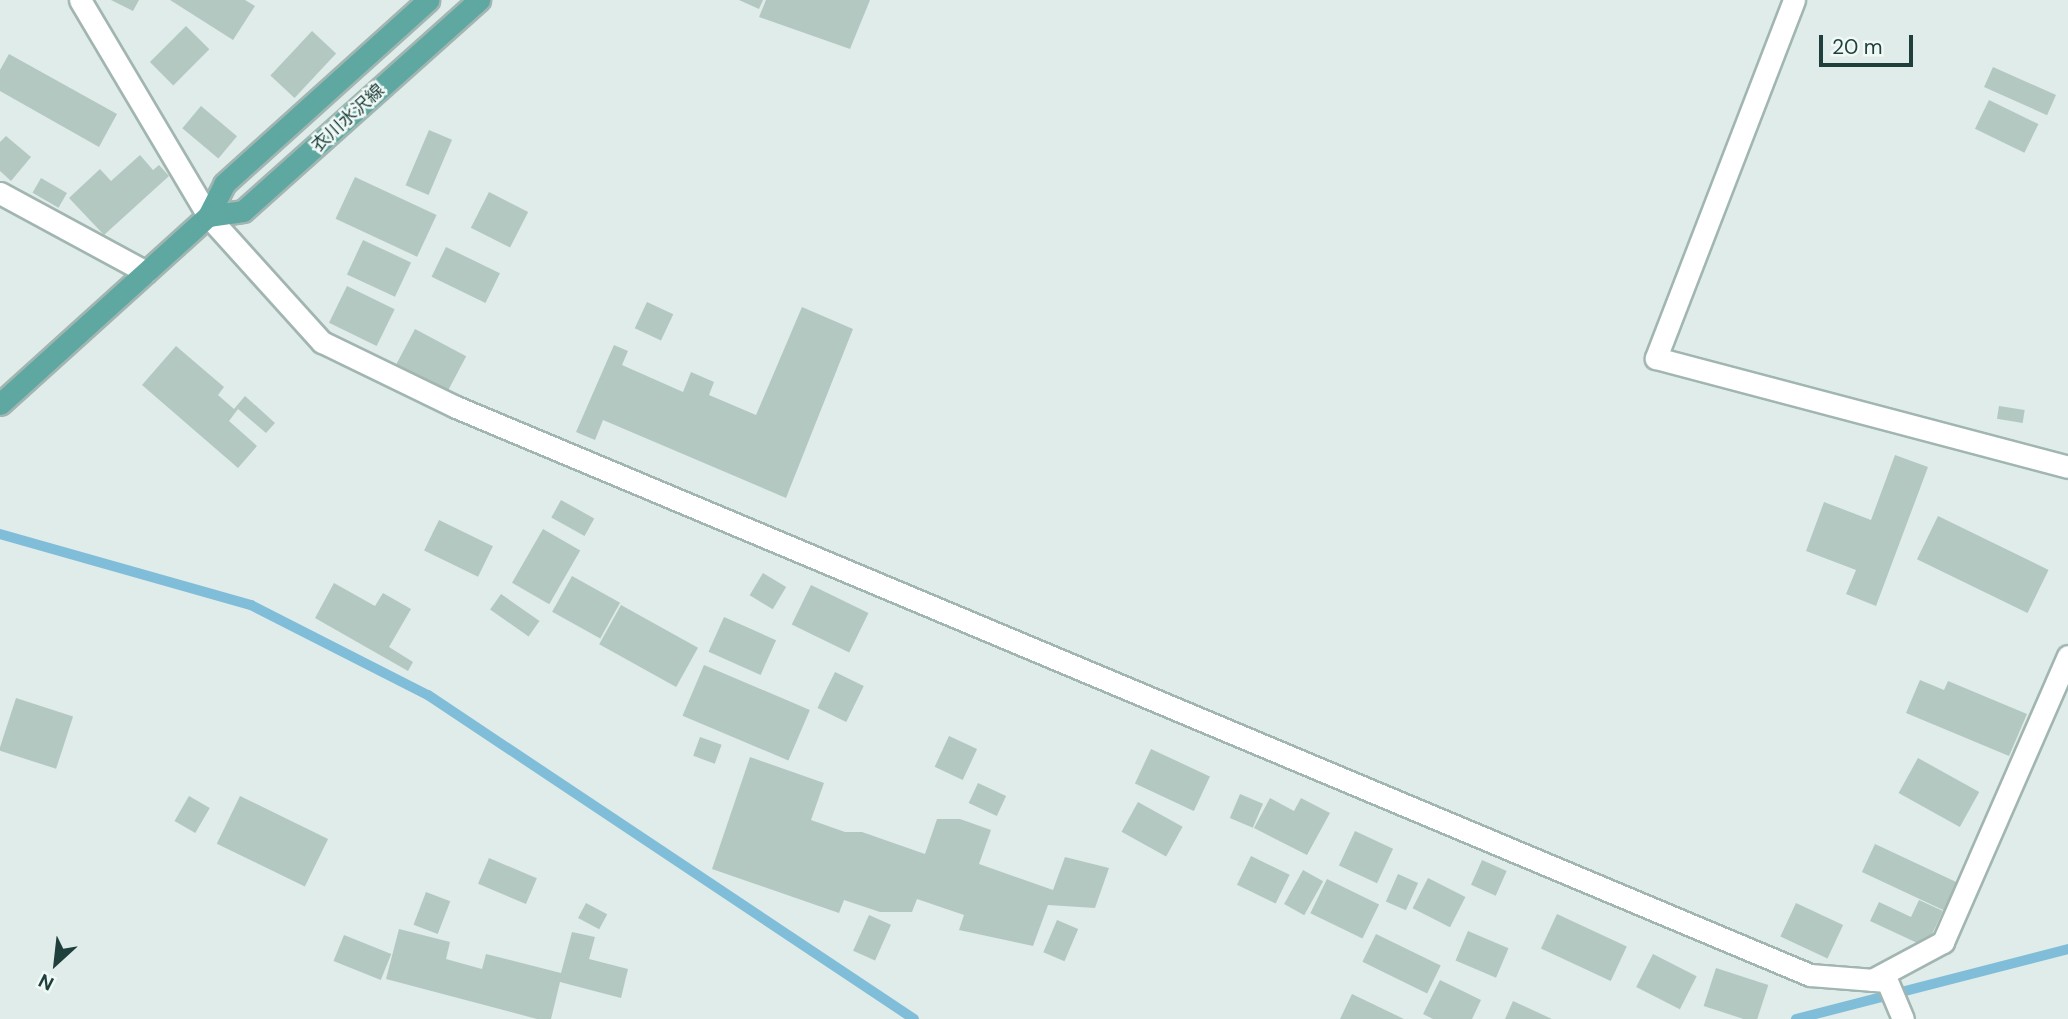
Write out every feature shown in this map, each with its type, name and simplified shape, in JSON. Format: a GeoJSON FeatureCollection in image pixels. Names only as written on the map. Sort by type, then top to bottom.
{"type":"FeatureCollection","features":[{"type":"Feature","properties":{"kind":"main road","name":"衣川水沢線"},"geometry":{"type":"LineString","coordinates":[[0,404],[208,216],[224,184],[428,0]]}},
{"type":"Feature","properties":{"kind":"main road","name":"衣川水沢線"},"geometry":{"type":"LineString","coordinates":[[208,216],[243,211],[479,0]]}},
{"type":"Feature","properties":{"kind":"street"},"geometry":{"type":"LineString","coordinates":[[80,0],[208,216],[322,342],[456,407],[1810,975],[1879,980],[1942,942],[2068,656]]}},
{"type":"Feature","properties":{"kind":"street"},"geometry":{"type":"LineString","coordinates":[[1794,0],[1656,358],[2068,467]]}},
{"type":"Feature","properties":{"kind":"street"},"geometry":{"type":"LineString","coordinates":[[0,193],[146,272]]}},
{"type":"Feature","properties":{"kind":"street"},"geometry":{"type":"LineString","coordinates":[[1879,980],[1903,1016]]}},
{"type":"Feature","properties":{"kind":"building"},"geometry":{"type":"Polygon","coordinates":[[[111,0],[139,0],[133,11],[111,0]]]}},
{"type":"Feature","properties":{"kind":"building"},"geometry":{"type":"Polygon","coordinates":[[[170,0],[245,0],[255,6],[233,40],[170,0]]]}},
{"type":"Feature","properties":{"kind":"building"},"geometry":{"type":"Polygon","coordinates":[[[739,0],[763,0],[759,9],[739,0]]]}},
{"type":"Feature","properties":{"kind":"building"},"geometry":{"type":"Polygon","coordinates":[[[766,0],[870,0],[850,49],[759,17],[766,0]]]}},
{"type":"Feature","properties":{"kind":"building"},"geometry":{"type":"Polygon","coordinates":[[[186,26],[209,49],[173,85],[150,62],[186,26]]]}},
{"type":"Feature","properties":{"kind":"building"},"geometry":{"type":"Polygon","coordinates":[[[312,31],[336,54],[295,98],[270,76],[312,31]]]}},
{"type":"Feature","properties":{"kind":"building"},"geometry":{"type":"Polygon","coordinates":[[[9,54],[117,114],[99,147],[0,91],[0,70],[9,54]]]}},
{"type":"Feature","properties":{"kind":"building"},"geometry":{"type":"Polygon","coordinates":[[[1993,67],[2056,95],[2047,115],[1984,87],[1993,67]]]}},
{"type":"Feature","properties":{"kind":"building"},"geometry":{"type":"Polygon","coordinates":[[[1989,100],[2038,124],[2024,153],[1975,129],[1989,100]]]}},
{"type":"Feature","properties":{"kind":"building"},"geometry":{"type":"Polygon","coordinates":[[[201,106],[237,136],[218,158],[182,128],[201,106]]]}},
{"type":"Feature","properties":{"kind":"building"},"geometry":{"type":"Polygon","coordinates":[[[429,130],[452,140],[429,195],[406,185],[429,130]]]}},
{"type":"Feature","properties":{"kind":"building"},"geometry":{"type":"Polygon","coordinates":[[[6,136],[31,157],[11,181],[0,171],[0,142],[6,136]]]}},
{"type":"Feature","properties":{"kind":"building"},"geometry":{"type":"Polygon","coordinates":[[[140,155],[153,170],[159,165],[169,176],[104,235],[69,198],[100,169],[111,181],[140,155]]]}},
{"type":"Feature","properties":{"kind":"building"},"geometry":{"type":"Polygon","coordinates":[[[355,177],[437,215],[417,257],[336,219],[355,177]]]}},
{"type":"Feature","properties":{"kind":"building"},"geometry":{"type":"Polygon","coordinates":[[[41,178],[67,193],[58,208],[32,193],[41,178]]]}},
{"type":"Feature","properties":{"kind":"building"},"geometry":{"type":"Polygon","coordinates":[[[489,192],[528,212],[510,248],[471,228],[489,192]]]}},
{"type":"Feature","properties":{"kind":"building"},"geometry":{"type":"Polygon","coordinates":[[[363,240],[411,262],[395,297],[347,274],[363,240]]]}},
{"type":"Feature","properties":{"kind":"building"},"geometry":{"type":"Polygon","coordinates":[[[446,247],[500,273],[485,303],[432,277],[446,247]]]}},
{"type":"Feature","properties":{"kind":"building"},"geometry":{"type":"Polygon","coordinates":[[[347,286],[395,309],[377,346],[329,323],[347,286]]]}},
{"type":"Feature","properties":{"kind":"building"},"geometry":{"type":"Polygon","coordinates":[[[647,302],[673,314],[661,341],[635,328],[647,302]]]}},
{"type":"Feature","properties":{"kind":"building"},"geometry":{"type":"Polygon","coordinates":[[[802,307],[853,329],[786,498],[603,420],[595,440],[576,432],[614,345],[628,351],[622,365],[683,392],[691,372],[714,382],[709,395],[756,415],[802,307]]]}},
{"type":"Feature","properties":{"kind":"building"},"geometry":{"type":"Polygon","coordinates":[[[415,329],[466,356],[446,394],[395,367],[415,329]]]}},
{"type":"Feature","properties":{"kind":"building"},"geometry":{"type":"Polygon","coordinates":[[[176,346],[224,387],[218,395],[234,409],[245,396],[275,423],[266,433],[238,409],[229,421],[257,446],[238,468],[142,385],[176,346]]]}},
{"type":"Feature","properties":{"kind":"building"},"geometry":{"type":"Polygon","coordinates":[[[1999,406],[2025,410],[2023,423],[1997,419],[1999,406]]]}},
{"type":"Feature","properties":{"kind":"building"},"geometry":{"type":"Polygon","coordinates":[[[1895,455],[1928,467],[1876,606],[1846,594],[1856,570],[1806,551],[1824,502],[1871,520],[1895,455]]]}},
{"type":"Feature","properties":{"kind":"building"},"geometry":{"type":"Polygon","coordinates":[[[561,500],[594,518],[585,536],[551,517],[561,500]]]}},
{"type":"Feature","properties":{"kind":"building"},"geometry":{"type":"Polygon","coordinates":[[[1938,516],[2049,570],[2028,613],[1917,559],[1938,516]]]}},
{"type":"Feature","properties":{"kind":"building"},"geometry":{"type":"Polygon","coordinates":[[[439,520],[493,546],[478,577],[424,551],[439,520]]]}},
{"type":"Feature","properties":{"kind":"building"},"geometry":{"type":"Polygon","coordinates":[[[543,529],[580,550],[549,604],[512,583],[543,529]]]}},
{"type":"Feature","properties":{"kind":"building"},"geometry":{"type":"Polygon","coordinates":[[[763,573],[786,587],[773,609],[750,595],[763,573]]]}},
{"type":"Feature","properties":{"kind":"building"},"geometry":{"type":"Polygon","coordinates":[[[572,576],[620,603],[600,639],[552,612],[572,576]]]}},
{"type":"Feature","properties":{"kind":"building"},"geometry":{"type":"Polygon","coordinates":[[[334,583],[375,606],[383,593],[411,609],[389,647],[413,662],[408,671],[315,618],[334,583]]]}},
{"type":"Feature","properties":{"kind":"building"},"geometry":{"type":"Polygon","coordinates":[[[811,585],[869,613],[849,653],[792,625],[811,585]]]}},
{"type":"Feature","properties":{"kind":"building"},"geometry":{"type":"Polygon","coordinates":[[[501,594],[540,621],[529,637],[490,610],[501,594]]]}},
{"type":"Feature","properties":{"kind":"building"},"geometry":{"type":"Polygon","coordinates":[[[621,605],[698,648],[676,687],[599,644],[621,605]]]}},
{"type":"Feature","properties":{"kind":"building"},"geometry":{"type":"Polygon","coordinates":[[[724,617],[776,640],[761,675],[709,652],[724,617]]]}},
{"type":"Feature","properties":{"kind":"building"},"geometry":{"type":"Polygon","coordinates":[[[704,665],[810,710],[788,761],[683,716],[704,665]]]}},
{"type":"Feature","properties":{"kind":"building"},"geometry":{"type":"Polygon","coordinates":[[[835,672],[864,686],[846,722],[817,708],[835,672]]]}},
{"type":"Feature","properties":{"kind":"building"},"geometry":{"type":"Polygon","coordinates":[[[1920,680],[1944,690],[1948,681],[2027,714],[2009,756],[1906,713],[1920,680]]]}},
{"type":"Feature","properties":{"kind":"building"},"geometry":{"type":"Polygon","coordinates":[[[16,698],[73,717],[56,769],[0,751],[16,698]]]}},
{"type":"Feature","properties":{"kind":"building"},"geometry":{"type":"Polygon","coordinates":[[[949,736],[977,749],[963,780],[935,767],[949,736]]]}},
{"type":"Feature","properties":{"kind":"building"},"geometry":{"type":"Polygon","coordinates":[[[700,737],[722,745],[715,764],[693,756],[700,737]]]}},
{"type":"Feature","properties":{"kind":"building"},"geometry":{"type":"Polygon","coordinates":[[[1151,749],[1210,776],[1194,811],[1135,783],[1151,749]]]}},
{"type":"Feature","properties":{"kind":"building"},"geometry":{"type":"Polygon","coordinates":[[[750,757],[824,783],[811,820],[845,832],[862,832],[925,854],[937,819],[960,819],[991,830],[979,864],[1053,890],[1065,857],[1109,868],[1095,908],[1048,905],[1033,946],[959,930],[964,915],[917,899],[912,912],[880,912],[844,900],[839,913],[712,869],[750,757]]]}},
{"type":"Feature","properties":{"kind":"building"},"geometry":{"type":"Polygon","coordinates":[[[1918,758],[1979,792],[1960,827],[1899,793],[1918,758]]]}},
{"type":"Feature","properties":{"kind":"building"},"geometry":{"type":"Polygon","coordinates":[[[978,783],[1006,796],[997,816],[969,803],[978,783]]]}},
{"type":"Feature","properties":{"kind":"building"},"geometry":{"type":"Polygon","coordinates":[[[1240,794],[1263,804],[1253,828],[1230,818],[1240,794]]]}},
{"type":"Feature","properties":{"kind":"building"},"geometry":{"type":"Polygon","coordinates":[[[189,796],[210,808],[195,833],[174,821],[189,796]]]}},
{"type":"Feature","properties":{"kind":"building"},"geometry":{"type":"Polygon","coordinates":[[[240,796],[328,839],[305,887],[217,844],[240,796]]]}},
{"type":"Feature","properties":{"kind":"building"},"geometry":{"type":"Polygon","coordinates":[[[1270,798],[1294,811],[1301,798],[1330,813],[1307,855],[1254,828],[1270,798]]]}},
{"type":"Feature","properties":{"kind":"building"},"geometry":{"type":"Polygon","coordinates":[[[1138,802],[1183,827],[1166,856],[1122,832],[1138,802]]]}},
{"type":"Feature","properties":{"kind":"building"},"geometry":{"type":"Polygon","coordinates":[[[1355,831],[1393,849],[1377,883],[1339,865],[1355,831]]]}},
{"type":"Feature","properties":{"kind":"building"},"geometry":{"type":"Polygon","coordinates":[[[1875,844],[1958,883],[1945,911],[1862,872],[1875,844]]]}},
{"type":"Feature","properties":{"kind":"building"},"geometry":{"type":"Polygon","coordinates":[[[1251,856],[1290,875],[1276,904],[1237,885],[1251,856]]]}},
{"type":"Feature","properties":{"kind":"building"},"geometry":{"type":"Polygon","coordinates":[[[489,858],[537,878],[526,904],[478,884],[489,858]]]}},
{"type":"Feature","properties":{"kind":"building"},"geometry":{"type":"Polygon","coordinates":[[[1482,860],[1507,871],[1496,896],[1471,885],[1482,860]]]}},
{"type":"Feature","properties":{"kind":"building"},"geometry":{"type":"Polygon","coordinates":[[[1303,870],[1323,881],[1304,915],[1284,904],[1303,870]]]}},
{"type":"Feature","properties":{"kind":"building"},"geometry":{"type":"Polygon","coordinates":[[[1398,874],[1418,883],[1406,910],[1386,901],[1398,874]]]}},
{"type":"Feature","properties":{"kind":"building"},"geometry":{"type":"Polygon","coordinates":[[[1428,878],[1465,897],[1450,927],[1413,908],[1428,878]]]}},
{"type":"Feature","properties":{"kind":"building"},"geometry":{"type":"Polygon","coordinates":[[[1327,879],[1379,904],[1362,939],[1310,913],[1327,879]]]}},
{"type":"Feature","properties":{"kind":"building"},"geometry":{"type":"Polygon","coordinates":[[[426,892],[450,901],[438,934],[413,925],[426,892]]]}},
{"type":"Feature","properties":{"kind":"building"},"geometry":{"type":"Polygon","coordinates":[[[1919,900],[1943,911],[1926,947],[1870,921],[1879,902],[1911,917],[1919,900]]]}},
{"type":"Feature","properties":{"kind":"building"},"geometry":{"type":"Polygon","coordinates":[[[586,903],[607,914],[599,929],[578,918],[586,903]]]}},
{"type":"Feature","properties":{"kind":"building"},"geometry":{"type":"Polygon","coordinates":[[[1796,903],[1843,925],[1827,959],[1780,937],[1796,903]]]}},
{"type":"Feature","properties":{"kind":"building"},"geometry":{"type":"Polygon","coordinates":[[[1557,914],[1627,947],[1611,981],[1541,948],[1557,914]]]}},
{"type":"Feature","properties":{"kind":"building"},"geometry":{"type":"Polygon","coordinates":[[[869,915],[891,925],[875,960],[853,951],[869,915]]]}},
{"type":"Feature","properties":{"kind":"building"},"geometry":{"type":"Polygon","coordinates":[[[1057,920],[1078,929],[1064,961],[1043,952],[1057,920]]]}},
{"type":"Feature","properties":{"kind":"building"},"geometry":{"type":"Polygon","coordinates":[[[399,929],[450,942],[446,959],[482,969],[486,954],[561,973],[572,932],[595,937],[589,959],[628,969],[621,998],[560,982],[551,1019],[537,1019],[386,979],[399,929]]]}},
{"type":"Feature","properties":{"kind":"building"},"geometry":{"type":"Polygon","coordinates":[[[1468,931],[1509,948],[1496,978],[1455,960],[1468,931]]]}},
{"type":"Feature","properties":{"kind":"building"},"geometry":{"type":"Polygon","coordinates":[[[1376,934],[1441,966],[1427,993],[1362,962],[1376,934]]]}},
{"type":"Feature","properties":{"kind":"building"},"geometry":{"type":"Polygon","coordinates":[[[344,935],[391,954],[381,980],[334,961],[344,935]]]}},
{"type":"Feature","properties":{"kind":"building"},"geometry":{"type":"Polygon","coordinates":[[[1653,954],[1697,976],[1680,1009],[1636,987],[1653,954]]]}},
{"type":"Feature","properties":{"kind":"building"},"geometry":{"type":"Polygon","coordinates":[[[1716,968],[1768,985],[1757,1019],[1744,1019],[1704,1006],[1716,968]]]}},
{"type":"Feature","properties":{"kind":"building"},"geometry":{"type":"Polygon","coordinates":[[[1440,980],[1481,1000],[1472,1019],[1433,1019],[1423,1014],[1440,980]]]}},
{"type":"Feature","properties":{"kind":"building"},"geometry":{"type":"Polygon","coordinates":[[[1352,994],[1404,1019],[1340,1019],[1352,994]]]}},
{"type":"Feature","properties":{"kind":"building"},"geometry":{"type":"Polygon","coordinates":[[[1513,1001],[1552,1019],[1505,1019],[1513,1001]]]}},
{"type":"Feature","properties":{"kind":"waterway"},"geometry":{"type":"LineString","coordinates":[[0,534],[251,605],[428,695],[914,1019]]}},
{"type":"Feature","properties":{"kind":"waterway"},"geometry":{"type":"LineString","coordinates":[[1796,1019],[2068,949]]}}]}
